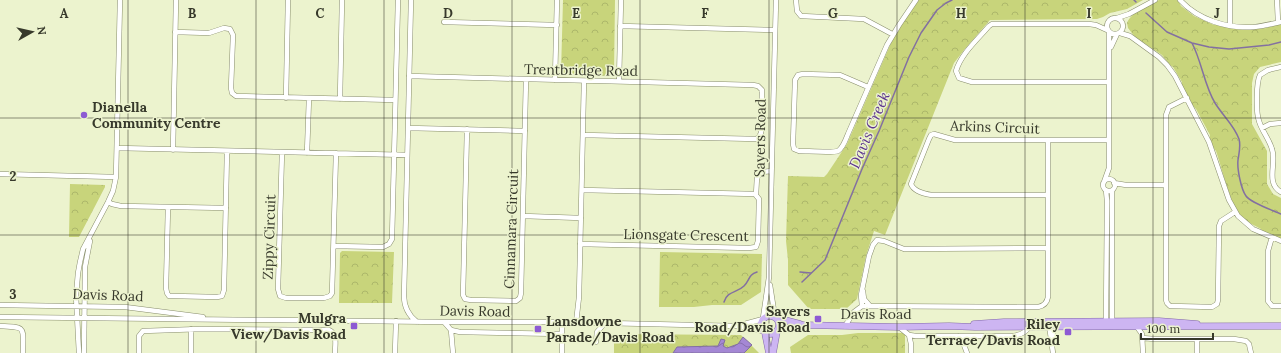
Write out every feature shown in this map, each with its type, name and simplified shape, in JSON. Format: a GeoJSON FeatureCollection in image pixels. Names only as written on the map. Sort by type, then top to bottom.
{"type":"FeatureCollection","features":[{"type":"Feature","properties":{"kind":"main road"},"geometry":{"type":"LineString","coordinates":[[769,353],[764,332],[760,325],[763,319],[768,316],[776,318],[779,324],[773,353]]}},
{"type":"Feature","properties":{"kind":"main road","name":"Davis Road"},"geometry":{"type":"LineString","coordinates":[[776,318],[803,325],[845,326],[975,327],[1109,324],[1166,321],[1221,326]]}},
{"type":"Feature","properties":{"kind":"main road","name":"Davis Road"},"geometry":{"type":"LineString","coordinates":[[1109,324],[1137,327],[1281,326]]}},
{"type":"Feature","properties":{"kind":"main road","name":"Davis Road"},"geometry":{"type":"LineString","coordinates":[[777,331],[803,325]]}},
{"type":"Feature","properties":{"kind":"main road"},"geometry":{"type":"LineString","coordinates":[[764,332],[772,334],[777,331]]}},
{"type":"Feature","properties":{"kind":"street"},"geometry":{"type":"LineString","coordinates":[[79,353],[77,306],[78,267],[83,249],[113,191],[116,177],[120,0]]}},
{"type":"Feature","properties":{"kind":"street"},"geometry":{"type":"LineString","coordinates":[[173,150],[176,0]]}},
{"type":"Feature","properties":{"kind":"street"},"geometry":{"type":"LineString","coordinates":[[286,98],[288,0]]}},
{"type":"Feature","properties":{"kind":"street"},"geometry":{"type":"LineString","coordinates":[[340,99],[342,0]]}},
{"type":"Feature","properties":{"kind":"street"},"geometry":{"type":"LineString","coordinates":[[334,246],[383,247],[389,244],[392,239],[398,0]]}},
{"type":"Feature","properties":{"kind":"street"},"geometry":{"type":"LineString","coordinates":[[411,0],[404,299],[405,306],[409,314],[417,322]]}},
{"type":"Feature","properties":{"kind":"street"},"geometry":{"type":"LineString","coordinates":[[555,80],[557,0]]}},
{"type":"Feature","properties":{"kind":"street"},"geometry":{"type":"LineString","coordinates":[[619,82],[621,0]]}},
{"type":"Feature","properties":{"kind":"street","name":"Sayers Road"},"geometry":{"type":"LineString","coordinates":[[763,319],[769,277],[776,0]]}},
{"type":"Feature","properties":{"kind":"street"},"geometry":{"type":"LineString","coordinates":[[796,0],[797,12],[801,16],[864,19],[892,34]]}},
{"type":"Feature","properties":{"kind":"street"},"geometry":{"type":"LineString","coordinates":[[868,87],[840,75],[798,75],[795,80],[794,149],[799,151],[832,152],[840,150],[892,34],[916,0]]}},
{"type":"Feature","properties":{"kind":"street"},"geometry":{"type":"LineString","coordinates":[[1109,82],[972,82],[960,79],[956,73],[960,60],[991,25],[1096,25],[1112,18],[1129,14],[1155,0]]}},
{"type":"Feature","properties":{"kind":"street"},"geometry":{"type":"LineString","coordinates":[[1180,0],[1188,7],[1214,22],[1230,26],[1256,27],[1279,22],[1277,0]]}},
{"type":"Feature","properties":{"kind":"street"},"geometry":{"type":"LineString","coordinates":[[1230,0],[1230,26]]}},
{"type":"Feature","properties":{"kind":"street"},"geometry":{"type":"LineString","coordinates":[[1110,48],[1118,34],[1123,30],[1123,25],[1129,14]]}},
{"type":"Feature","properties":{"kind":"street"},"geometry":{"type":"LineString","coordinates":[[1116,18],[1121,20],[1130,36],[1159,57],[1175,76],[1209,142],[1229,200],[1235,212],[1242,220],[1253,228],[1281,241]]}},
{"type":"Feature","properties":{"kind":"street"},"geometry":{"type":"LineString","coordinates":[[1108,21],[1107,26],[1110,48],[1109,168],[1114,182],[1109,324]]}},
{"type":"Feature","properties":{"kind":"street"},"geometry":{"type":"LineString","coordinates":[[444,22],[557,25]]}},
{"type":"Feature","properties":{"kind":"street"},"geometry":{"type":"LineString","coordinates":[[1096,25],[1113,34],[1130,36]]}},
{"type":"Feature","properties":{"kind":"street"},"geometry":{"type":"LineString","coordinates":[[620,26],[775,30]]}},
{"type":"Feature","properties":{"kind":"street"},"geometry":{"type":"LineString","coordinates":[[175,32],[209,33],[224,28],[230,29],[232,35],[231,88],[233,94],[239,97],[395,100]]}},
{"type":"Feature","properties":{"kind":"street"},"geometry":{"type":"LineString","coordinates":[[1281,67],[1264,72],[1258,78],[1257,116],[1272,150],[1274,184],[1281,192]]}},
{"type":"Feature","properties":{"kind":"street","name":"Trentbridge Road"},"geometry":{"type":"LineString","coordinates":[[409,76],[753,85],[758,86],[762,90],[761,133],[756,139],[583,135]]}},
{"type":"Feature","properties":{"kind":"street","name":"Cinnamara Circuit"},"geometry":{"type":"LineString","coordinates":[[467,129],[463,292],[465,299],[518,300],[520,298],[523,216],[526,79]]}},
{"type":"Feature","properties":{"kind":"street"},"geometry":{"type":"LineString","coordinates":[[576,323],[579,297],[584,81]]}},
{"type":"Feature","properties":{"kind":"street"},"geometry":{"type":"LineString","coordinates":[[308,153],[309,98]]}},
{"type":"Feature","properties":{"kind":"street"},"geometry":{"type":"LineString","coordinates":[[1187,98],[1171,106],[1166,113],[1167,303],[1170,306],[1212,306],[1217,304],[1219,226],[1221,221],[1235,212]]}},
{"type":"Feature","properties":{"kind":"street"},"geometry":{"type":"LineString","coordinates":[[1262,128],[1270,124],[1281,123]]}},
{"type":"Feature","properties":{"kind":"street"},"geometry":{"type":"LineString","coordinates":[[408,128],[525,131]]}},
{"type":"Feature","properties":{"kind":"street","name":"Arkins Circuit"},"geometry":{"type":"LineString","coordinates":[[1048,195],[932,195],[916,190],[911,184],[928,138],[933,134],[955,140],[1109,140]]}},
{"type":"Feature","properties":{"kind":"street"},"geometry":{"type":"LineString","coordinates":[[845,326],[854,312],[862,306],[1042,306],[1045,304],[1048,297],[1048,140]]}},
{"type":"Feature","properties":{"kind":"street"},"geometry":{"type":"LineString","coordinates":[[117,148],[407,155]]}},
{"type":"Feature","properties":{"kind":"street"},"geometry":{"type":"LineString","coordinates":[[168,207],[166,288],[168,295],[220,296],[223,294],[227,151]]}},
{"type":"Feature","properties":{"kind":"street","name":"Zippy Circuit"},"geometry":{"type":"LineString","coordinates":[[282,152],[278,289],[280,296],[286,298],[324,298],[330,296],[332,289],[334,246],[336,153]]}},
{"type":"Feature","properties":{"kind":"street"},"geometry":{"type":"LineString","coordinates":[[1109,168],[1103,186],[1106,190],[1107,201],[1109,324]]}},
{"type":"Feature","properties":{"kind":"street"},"geometry":{"type":"LineString","coordinates":[[582,190],[756,195],[757,176],[763,172],[772,171]]}},
{"type":"Feature","properties":{"kind":"street"},"geometry":{"type":"LineString","coordinates":[[0,174],[116,177]]}},
{"type":"Feature","properties":{"kind":"street"},"geometry":{"type":"LineString","coordinates":[[1104,182],[1110,180],[1126,185],[1166,186]]}},
{"type":"Feature","properties":{"kind":"street"},"geometry":{"type":"LineString","coordinates":[[1106,190],[1109,192],[1126,185]]}},
{"type":"Feature","properties":{"kind":"street","name":"Lionsgate Crescent"},"geometry":{"type":"LineString","coordinates":[[580,244],[755,248],[758,243],[759,199],[756,195]]}},
{"type":"Feature","properties":{"kind":"street"},"geometry":{"type":"LineString","coordinates":[[108,202],[120,206],[226,208]]}},
{"type":"Feature","properties":{"kind":"street"},"geometry":{"type":"LineString","coordinates":[[523,216],[581,218]]}},
{"type":"Feature","properties":{"kind":"street"},"geometry":{"type":"LineString","coordinates":[[84,353],[85,267],[91,235]]}},
{"type":"Feature","properties":{"kind":"street"},"geometry":{"type":"LineString","coordinates":[[1272,238],[1268,251],[1268,301],[1272,306],[1281,306]]}},
{"type":"Feature","properties":{"kind":"street"},"geometry":{"type":"LineString","coordinates":[[862,306],[860,298],[869,256],[873,245],[877,240],[884,241],[904,249],[1048,248]]}},
{"type":"Feature","properties":{"kind":"street","name":"Sayers Road"},"geometry":{"type":"LineString","coordinates":[[769,277],[776,318]]}},
{"type":"Feature","properties":{"kind":"street"},"geometry":{"type":"LineString","coordinates":[[863,288],[864,299],[870,306]]}},
{"type":"Feature","properties":{"kind":"street","name":"Davis Road"},"geometry":{"type":"LineString","coordinates":[[0,305],[136,307],[214,319]]}},
{"type":"Feature","properties":{"kind":"street","name":"Davis Road"},"geometry":{"type":"LineString","coordinates":[[0,317],[417,322],[562,322],[736,326]]}},
{"type":"Feature","properties":{"kind":"street"},"geometry":{"type":"LineString","coordinates":[[736,326],[763,319]]}},
{"type":"Feature","properties":{"kind":"street"},"geometry":{"type":"LineString","coordinates":[[395,353],[396,321]]}},
{"type":"Feature","properties":{"kind":"street"},"geometry":{"type":"LineString","coordinates":[[444,322],[451,330],[453,353]]}},
{"type":"Feature","properties":{"kind":"street"},"geometry":{"type":"LineString","coordinates":[[562,322],[562,353]]}},
{"type":"Feature","properties":{"kind":"street"},"geometry":{"type":"LineString","coordinates":[[596,342],[597,332],[604,324]]}},
{"type":"Feature","properties":{"kind":"street"},"geometry":{"type":"LineString","coordinates":[[899,326],[909,335],[916,336],[1016,336],[1024,332],[1030,325]]}},
{"type":"Feature","properties":{"kind":"street"},"geometry":{"type":"LineString","coordinates":[[1051,325],[1053,353]]}},
{"type":"Feature","properties":{"kind":"street"},"geometry":{"type":"LineString","coordinates":[[0,326],[17,327],[21,329],[23,333],[23,353]]}},
{"type":"Feature","properties":{"kind":"street"},"geometry":{"type":"LineString","coordinates":[[736,326],[764,332]]}},
{"type":"Feature","properties":{"kind":"street"},"geometry":{"type":"LineString","coordinates":[[1137,327],[1142,336],[1143,353]]}},
{"type":"Feature","properties":{"kind":"street"},"geometry":{"type":"LineString","coordinates":[[1142,336],[1144,331],[1151,327]]}},
{"type":"Feature","properties":{"kind":"street"},"geometry":{"type":"LineString","coordinates":[[191,329],[191,353]]}},
{"type":"Feature","properties":{"kind":"street"},"geometry":{"type":"LineString","coordinates":[[138,353],[139,336],[143,331],[191,329],[329,330],[333,332],[335,336],[335,353]]}},
{"type":"Feature","properties":{"kind":"street"},"geometry":{"type":"LineString","coordinates":[[451,330],[460,332],[562,334]]}},
{"type":"Feature","properties":{"kind":"street"},"geometry":{"type":"LineString","coordinates":[[453,347],[455,339],[460,332]]}},
{"type":"Feature","properties":{"kind":"street"},"geometry":{"type":"LineString","coordinates":[[909,335],[911,353]]}},
{"type":"Feature","properties":{"kind":"street"},"geometry":{"type":"LineString","coordinates":[[911,344],[916,336]]}},
{"type":"Feature","properties":{"kind":"street"},"geometry":{"type":"LineString","coordinates":[[958,336],[967,353]]}},
{"type":"Feature","properties":{"kind":"street"},"geometry":{"type":"LineString","coordinates":[[964,345],[967,336]]}},
{"type":"Feature","properties":{"kind":"street"},"geometry":{"type":"LineString","coordinates":[[1142,336],[1154,339],[1244,340],[1248,342],[1251,353]]}},
{"type":"Feature","properties":{"kind":"street"},"geometry":{"type":"LineString","coordinates":[[1143,344],[1154,339]]}},
{"type":"Feature","properties":{"kind":"street"},"geometry":{"type":"LineString","coordinates":[[1197,339],[1197,353]]}},
{"type":"Feature","properties":{"kind":"green space"},"geometry":{"type":"Polygon","coordinates":[[[563,0],[615,0],[614,73],[611,76],[564,74],[561,72],[563,0]]]}},
{"type":"Feature","properties":{"kind":"green space"},"geometry":{"type":"Polygon","coordinates":[[[919,0],[1143,0],[1127,9],[1110,13],[1097,19],[990,20],[954,63],[885,235],[874,231],[866,256],[857,299],[846,309],[809,309],[788,285],[786,241],[788,176],[824,177],[827,174],[847,144],[891,43],[903,22],[919,0]]]}},
{"type":"Feature","properties":{"kind":"green space"},"geometry":{"type":"Polygon","coordinates":[[[1159,0],[1178,0],[1181,6],[1194,16],[1214,25],[1217,24],[1243,30],[1267,28],[1281,23],[1281,62],[1260,67],[1254,74],[1252,83],[1252,124],[1267,151],[1267,184],[1273,194],[1281,198],[1281,239],[1262,231],[1242,218],[1238,213],[1234,206],[1210,135],[1193,106],[1182,85],[1182,82],[1173,67],[1162,55],[1135,37],[1128,28],[1127,23],[1133,15],[1159,0]]]}},
{"type":"Feature","properties":{"kind":"green space"},"geometry":{"type":"Polygon","coordinates":[[[70,184],[105,185],[79,237],[69,237],[70,184]]]}},
{"type":"Feature","properties":{"kind":"green space"},"geometry":{"type":"Polygon","coordinates":[[[342,251],[394,252],[392,303],[339,303],[340,253],[342,251]]]}},
{"type":"Feature","properties":{"kind":"green space"},"geometry":{"type":"Polygon","coordinates":[[[660,252],[762,254],[761,292],[741,305],[659,307],[660,252]]]}},
{"type":"Feature","properties":{"kind":"green space"},"geometry":{"type":"Polygon","coordinates":[[[858,333],[905,333],[905,353],[791,353],[790,347],[808,335],[842,335],[858,333]]]}},
{"type":"Feature","properties":{"kind":"green space"},"geometry":{"type":"Polygon","coordinates":[[[614,334],[741,335],[759,353],[614,353],[614,334]]]}},
{"type":"Feature","properties":{"kind":"water"},"geometry":{"type":"Polygon","coordinates":[[[743,337],[752,345],[744,353],[673,353],[677,347],[718,346],[721,339],[725,340],[723,346],[727,348],[738,344],[743,337]]]}},
{"type":"Feature","properties":{"kind":"waterway","name":"Davis Creek"},"geometry":{"type":"LineString","coordinates":[[802,282],[825,260],[909,57],[921,33],[937,10],[952,0]]}},
{"type":"Feature","properties":{"kind":"waterway","name":"Davis Creek"},"geometry":{"type":"LineString","coordinates":[[1146,13],[1167,32],[1192,43],[1209,47],[1229,49],[1269,45],[1281,42]]}},
{"type":"Feature","properties":{"kind":"waterway"},"geometry":{"type":"LineString","coordinates":[[1192,43],[1211,96],[1234,129],[1239,139],[1240,147],[1238,168],[1244,193],[1252,201],[1281,214]]}},
{"type":"Feature","properties":{"kind":"waterway","name":"Davis Creek"},"geometry":{"type":"LineString","coordinates":[[724,302],[727,296],[741,288],[746,284],[749,278],[757,272]]}},
{"type":"Feature","properties":{"kind":"waterway","name":"Davis Creek"},"geometry":{"type":"LineString","coordinates":[[800,272],[811,273]]}},
{"type":"Feature","properties":{"kind":"place","name":"Dianella Community Centre"},"geometry":{"type":"Point","coordinates":[84,115]}},
{"type":"Feature","properties":{"kind":"place","name":"Sayers Road/Davis Road"},"geometry":{"type":"Point","coordinates":[818,319]}},
{"type":"Feature","properties":{"kind":"place","name":"Mulgra View/Davis Road"},"geometry":{"type":"Point","coordinates":[354,326]}},
{"type":"Feature","properties":{"kind":"place","name":"Lansdowne Parade/Davis Road"},"geometry":{"type":"Point","coordinates":[538,329]}},
{"type":"Feature","properties":{"kind":"place","name":"Riley Terrace/Davis Road"},"geometry":{"type":"Point","coordinates":[1068,332]}}]}
